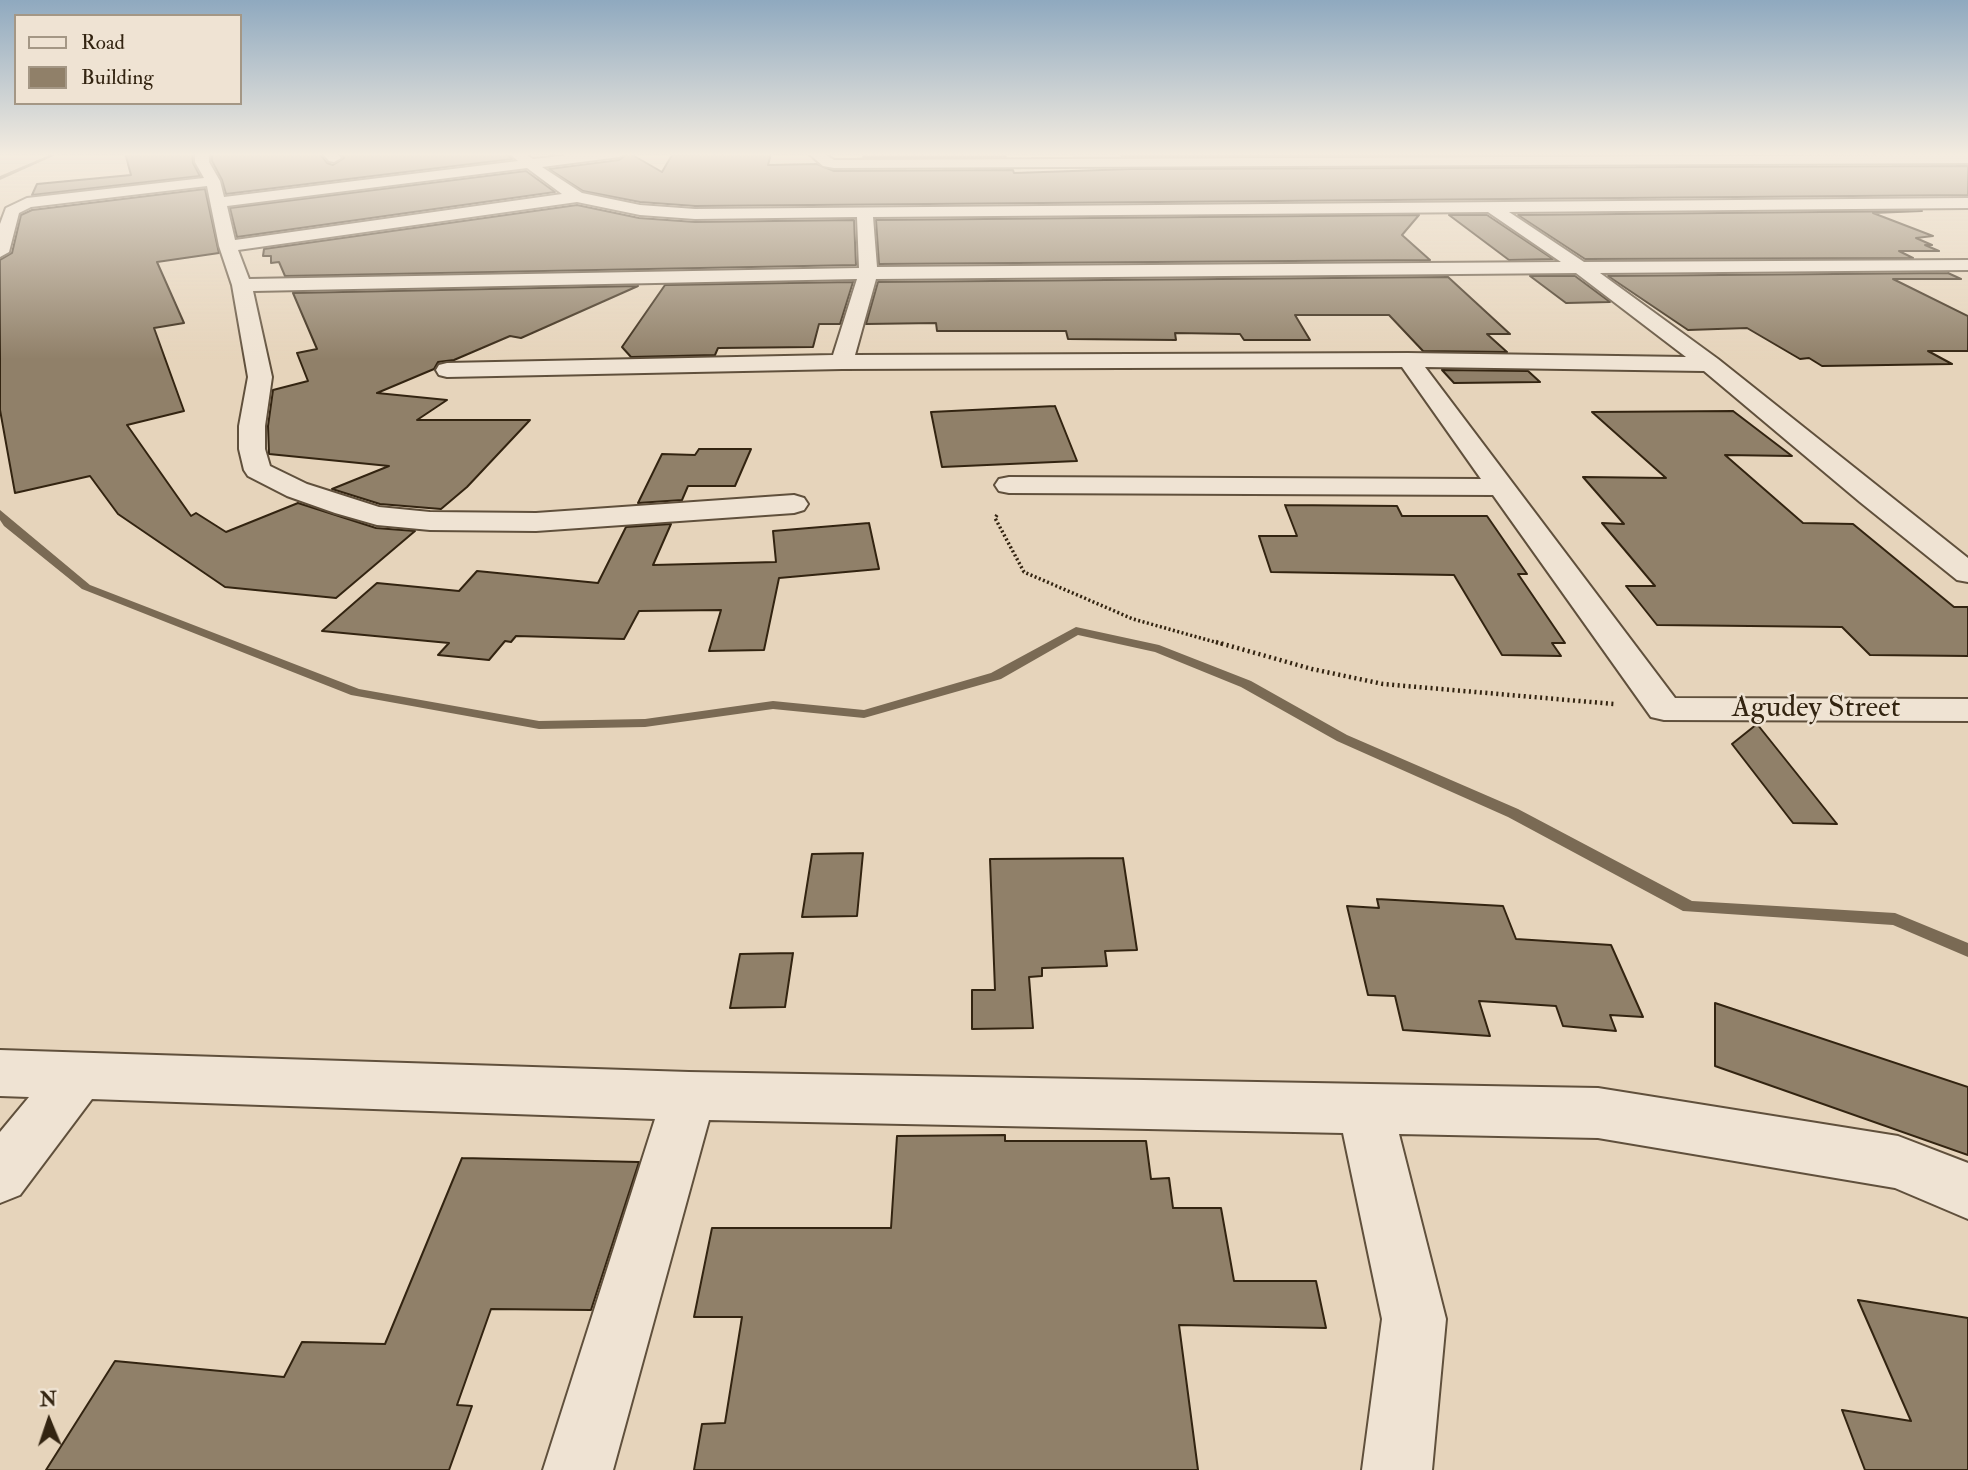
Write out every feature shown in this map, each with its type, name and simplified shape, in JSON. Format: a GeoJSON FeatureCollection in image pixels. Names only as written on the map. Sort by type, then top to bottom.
{"type":"FeatureCollection","features":[{"type":"Feature","properties":{"kind":"street"},"geometry":{"type":"LineString","coordinates":[[0,253],[9,222]]}},
{"type":"Feature","properties":{"kind":"street"},"geometry":{"type":"LineString","coordinates":[[223,222],[242,285],[260,377],[251,426],[252,449],[258,470],[297,490],[377,516],[430,521],[536,522],[794,504]]}},
{"type":"Feature","properties":{"kind":"street"},"geometry":{"type":"LineString","coordinates":[[228,246],[402,222]]}},
{"type":"Feature","properties":{"kind":"street"},"geometry":{"type":"LineString","coordinates":[[842,362],[868,273],[865,222]]}},
{"type":"Feature","properties":{"kind":"street"},"geometry":{"type":"LineString","coordinates":[[1513,222],[1710,364],[1968,573]]}},
{"type":"Feature","properties":{"kind":"street"},"geometry":{"type":"LineString","coordinates":[[242,285],[868,273],[1968,265]]}},
{"type":"Feature","properties":{"kind":"street"},"geometry":{"type":"LineString","coordinates":[[447,370],[842,362],[1408,360],[1710,364]]}},
{"type":"Feature","properties":{"kind":"street"},"geometry":{"type":"LineString","coordinates":[[1408,360],[1664,709]]}},
{"type":"Feature","properties":{"kind":"street"},"geometry":{"type":"LineString","coordinates":[[1009,485],[1502,487]]}},
{"type":"Feature","properties":{"kind":"street","name":"Agudey Street"},"geometry":{"type":"LineString","coordinates":[[1664,709],[1968,710]]}},
{"type":"Feature","properties":{"kind":"street"},"geometry":{"type":"LineString","coordinates":[[0,1073],[689,1096],[1598,1113],[1898,1162],[1968,1191]]}},
{"type":"Feature","properties":{"kind":"street"},"geometry":{"type":"LineString","coordinates":[[0,1176],[79,1074]]}},
{"type":"Feature","properties":{"kind":"street"},"geometry":{"type":"LineString","coordinates":[[578,1470],[689,1096]]}},
{"type":"Feature","properties":{"kind":"street"},"geometry":{"type":"LineString","coordinates":[[1365,1108],[1414,1319],[1397,1470]]}},
{"type":"Feature","properties":{"kind":"path"},"geometry":{"type":"LineString","coordinates":[[1009,485],[995,518],[1024,572],[1133,618],[1312,669],[1383,684],[1664,709]]}},
{"type":"Feature","properties":{"kind":"building"},"geometry":{"type":"Polygon","coordinates":[[[19,222],[212,222],[219,253],[157,262],[184,323],[154,328],[184,411],[127,425],[191,516],[196,513],[226,532],[298,503],[376,528],[415,531],[336,598],[225,587],[118,514],[90,476],[15,493],[0,410],[0,260],[12,253],[19,222]]]}},
{"type":"Feature","properties":{"kind":"building"},"geometry":{"type":"Polygon","coordinates":[[[233,222],[346,222],[237,237],[233,222]]]}},
{"type":"Feature","properties":{"kind":"building"},"geometry":{"type":"Polygon","coordinates":[[[459,222],[854,222],[856,265],[285,276],[279,262],[271,263],[271,256],[263,256],[264,249],[459,222]]]}},
{"type":"Feature","properties":{"kind":"building"},"geometry":{"type":"Polygon","coordinates":[[[876,222],[1413,222],[1402,235],[1430,260],[879,264],[876,222]]]}},
{"type":"Feature","properties":{"kind":"building"},"geometry":{"type":"Polygon","coordinates":[[[1458,222],[1497,222],[1553,259],[1509,260],[1458,222]]]}},
{"type":"Feature","properties":{"kind":"building"},"geometry":{"type":"Polygon","coordinates":[[[1528,222],[1895,222],[1933,236],[1916,238],[1939,251],[1899,251],[1913,258],[1585,259],[1528,222]]]}},
{"type":"Feature","properties":{"kind":"building"},"geometry":{"type":"Polygon","coordinates":[[[1948,273],[1961,279],[1893,279],[1968,316],[1968,351],[1928,351],[1952,364],[1822,366],[1809,358],[1800,359],[1747,328],[1688,330],[1608,276],[1948,273]]]}},
{"type":"Feature","properties":{"kind":"building"},"geometry":{"type":"Polygon","coordinates":[[[1530,276],[1575,276],[1610,302],[1566,303],[1530,276]]]}},
{"type":"Feature","properties":{"kind":"building"},"geometry":{"type":"Polygon","coordinates":[[[1448,277],[1510,334],[1487,334],[1507,352],[1423,351],[1389,315],[1295,315],[1310,340],[1244,340],[1240,334],[1175,333],[1176,340],[1068,339],[1066,331],[937,331],[936,323],[866,324],[878,282],[1448,277]]]}},
{"type":"Feature","properties":{"kind":"building"},"geometry":{"type":"Polygon","coordinates":[[[853,282],[840,324],[819,324],[813,347],[718,348],[715,355],[631,357],[622,347],[665,285],[853,282]]]}},
{"type":"Feature","properties":{"kind":"building"},"geometry":{"type":"Polygon","coordinates":[[[638,286],[521,338],[510,336],[454,360],[438,362],[434,369],[377,393],[447,400],[417,420],[530,420],[467,487],[441,509],[380,504],[332,489],[389,466],[269,454],[268,426],[273,390],[308,381],[297,353],[317,349],[293,293],[638,286]]]}},
{"type":"Feature","properties":{"kind":"building"},"geometry":{"type":"Polygon","coordinates":[[[1442,370],[1528,371],[1540,382],[1454,383],[1442,370]]]}},
{"type":"Feature","properties":{"kind":"building"},"geometry":{"type":"Polygon","coordinates":[[[1055,406],[1077,461],[942,467],[931,412],[1055,406]]]}},
{"type":"Feature","properties":{"kind":"building"},"geometry":{"type":"Polygon","coordinates":[[[1733,411],[1792,456],[1725,455],[1803,523],[1853,524],[1954,607],[1968,607],[1968,656],[1870,655],[1842,627],[1657,625],[1626,586],[1655,586],[1602,523],[1624,524],[1583,477],[1666,478],[1592,412],[1733,411]]]}},
{"type":"Feature","properties":{"kind":"building"},"geometry":{"type":"Polygon","coordinates":[[[699,449],[751,449],[735,486],[688,486],[682,500],[638,503],[662,454],[695,455],[699,449]]]}},
{"type":"Feature","properties":{"kind":"building"},"geometry":{"type":"Polygon","coordinates":[[[1285,505],[1397,506],[1402,516],[1487,516],[1527,574],[1518,574],[1565,643],[1552,643],[1561,656],[1502,655],[1454,575],[1271,572],[1259,536],[1297,536],[1285,505]]]}},
{"type":"Feature","properties":{"kind":"building"},"geometry":{"type":"Polygon","coordinates":[[[869,523],[879,569],[779,578],[764,650],[709,651],[721,610],[639,611],[624,639],[516,636],[511,642],[505,641],[489,660],[438,655],[449,643],[322,631],[377,583],[459,591],[477,571],[598,583],[626,527],[671,524],[653,565],[776,562],[773,531],[869,523]]]}},
{"type":"Feature","properties":{"kind":"building"},"geometry":{"type":"Polygon","coordinates":[[[1757,724],[1837,824],[1793,823],[1732,744],[1757,724]]]}},
{"type":"Feature","properties":{"kind":"building"},"geometry":{"type":"Polygon","coordinates":[[[863,853],[857,916],[802,917],[812,854],[863,853]]]}},
{"type":"Feature","properties":{"kind":"building"},"geometry":{"type":"Polygon","coordinates":[[[1123,858],[1137,950],[1105,951],[1107,966],[1042,968],[1042,976],[1029,977],[1033,1028],[972,1029],[972,990],[995,990],[990,859],[1123,858]]]}},
{"type":"Feature","properties":{"kind":"building"},"geometry":{"type":"Polygon","coordinates":[[[1377,899],[1503,906],[1516,939],[1611,945],[1643,1017],[1610,1015],[1616,1031],[1563,1026],[1556,1006],[1479,1001],[1490,1036],[1403,1030],[1395,996],[1368,995],[1347,906],[1379,908],[1377,899]]]}},
{"type":"Feature","properties":{"kind":"building"},"geometry":{"type":"Polygon","coordinates":[[[793,953],[785,1007],[730,1008],[740,954],[793,953]]]}},
{"type":"Feature","properties":{"kind":"building"},"geometry":{"type":"Polygon","coordinates":[[[1715,1003],[1968,1087],[1968,1155],[1715,1066],[1715,1003]]]}},
{"type":"Feature","properties":{"kind":"building"},"geometry":{"type":"Polygon","coordinates":[[[1005,1135],[1005,1141],[1146,1141],[1151,1179],[1169,1178],[1173,1208],[1221,1208],[1234,1281],[1316,1281],[1326,1328],[1179,1325],[1198,1470],[694,1470],[702,1424],[725,1423],[742,1317],[694,1317],[712,1228],[891,1228],[897,1136],[1005,1135]]]}},
{"type":"Feature","properties":{"kind":"building"},"geometry":{"type":"Polygon","coordinates":[[[462,1158],[639,1162],[591,1310],[491,1309],[457,1405],[472,1406],[449,1470],[46,1470],[115,1361],[284,1377],[302,1342],[385,1344],[462,1158]]]}},
{"type":"Feature","properties":{"kind":"building"},"geometry":{"type":"Polygon","coordinates":[[[1858,1300],[1968,1318],[1968,1470],[1865,1470],[1842,1410],[1911,1421],[1858,1300]]]}},
{"type":"Feature","properties":{"kind":"waterway"},"geometry":{"type":"LineString","coordinates":[[0,513],[8,524],[86,587],[356,692],[539,725],[645,723],[773,705],[864,714],[996,676],[1076,631],[1159,649],[1246,684],[1342,738],[1513,813],[1689,907],[1895,919],[1968,950]]}}]}
